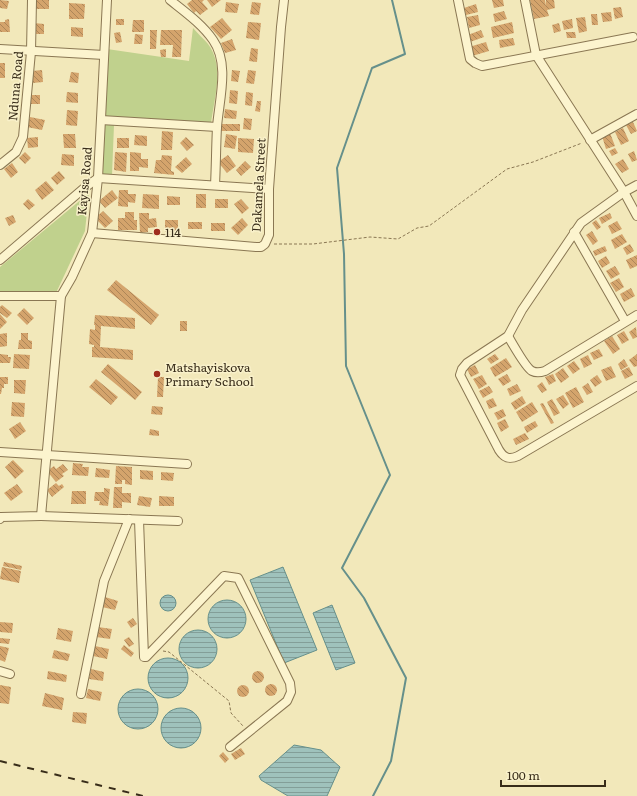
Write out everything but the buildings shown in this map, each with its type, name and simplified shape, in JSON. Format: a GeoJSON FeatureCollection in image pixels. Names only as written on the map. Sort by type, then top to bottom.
{"type":"FeatureCollection","features":[{"type":"Feature","properties":{"kind":"street","name":"Nduna Road"},"geometry":{"type":"LineString","coordinates":[[0,165],[16,152],[23,137],[31,52],[32,0]]}},
{"type":"Feature","properties":{"kind":"street","name":"Kayisa Road"},"geometry":{"type":"LineString","coordinates":[[61,296],[72,277],[92,234],[98,178],[107,0]]}},
{"type":"Feature","properties":{"kind":"street"},"geometry":{"type":"LineString","coordinates":[[170,0],[214,40],[221,58],[222,73],[217,127],[215,185]]}},
{"type":"Feature","properties":{"kind":"street"},"geometry":{"type":"LineString","coordinates":[[458,0],[470,58],[475,63],[482,66],[633,37]]}},
{"type":"Feature","properties":{"kind":"street"},"geometry":{"type":"LineString","coordinates":[[525,0],[536,55],[624,192],[637,216]]}},
{"type":"Feature","properties":{"kind":"street","name":"Dakamela Street"},"geometry":{"type":"LineString","coordinates":[[92,234],[248,247],[261,247],[267,240],[269,235],[269,189],[283,1]]}},
{"type":"Feature","properties":{"kind":"street"},"geometry":{"type":"LineString","coordinates":[[0,49],[31,52],[104,55]]}},
{"type":"Feature","properties":{"kind":"street"},"geometry":{"type":"LineString","coordinates":[[590,140],[637,114]]}},
{"type":"Feature","properties":{"kind":"street"},"geometry":{"type":"LineString","coordinates":[[101,120],[217,127]]}},
{"type":"Feature","properties":{"kind":"street"},"geometry":{"type":"LineString","coordinates":[[0,260],[98,178],[269,189]]}},
{"type":"Feature","properties":{"kind":"street"},"geometry":{"type":"LineString","coordinates":[[637,185],[624,192],[581,223],[522,310],[508,336],[466,363],[462,368],[460,375],[499,450],[503,456],[513,459],[637,386]]}},
{"type":"Feature","properties":{"kind":"street"},"geometry":{"type":"LineString","coordinates":[[574,232],[625,321]]}},
{"type":"Feature","properties":{"kind":"street"},"geometry":{"type":"LineString","coordinates":[[0,296],[61,296],[41,516]]}},
{"type":"Feature","properties":{"kind":"street"},"geometry":{"type":"LineString","coordinates":[[508,336],[526,365],[532,371],[545,371],[637,315]]}},
{"type":"Feature","properties":{"kind":"street"},"geometry":{"type":"LineString","coordinates":[[0,452],[186,464]]}},
{"type":"Feature","properties":{"kind":"street"},"geometry":{"type":"LineString","coordinates":[[0,518],[41,516],[178,521]]}},
{"type":"Feature","properties":{"kind":"street"},"geometry":{"type":"LineString","coordinates":[[81,694],[104,581],[129,519]]}},
{"type":"Feature","properties":{"kind":"street"},"geometry":{"type":"LineString","coordinates":[[139,520],[144,657],[146,658],[224,576],[238,578],[290,683],[291,692],[287,701],[230,747]]}},
{"type":"Feature","properties":{"kind":"street"},"geometry":{"type":"LineString","coordinates":[[0,671],[10,674]]}},
{"type":"Feature","properties":{"kind":"path"},"geometry":{"type":"LineString","coordinates":[[261,247],[275,244],[313,244],[370,237],[398,239],[417,228],[429,226],[507,169],[533,162],[590,140]]}},
{"type":"Feature","properties":{"kind":"path"},"geometry":{"type":"LineString","coordinates":[[158,650],[169,652],[229,701],[230,713],[249,732]]}},
{"type":"Feature","properties":{"kind":"green space"},"geometry":{"type":"Polygon","coordinates":[[[193,28],[208,44],[216,62],[217,83],[211,124],[104,117],[107,49],[189,61],[193,28]]]}},
{"type":"Feature","properties":{"kind":"green space"},"geometry":{"type":"Polygon","coordinates":[[[105,124],[114,125],[112,175],[101,174],[105,124]]]}},
{"type":"Feature","properties":{"kind":"green space"},"geometry":{"type":"Polygon","coordinates":[[[89,193],[85,231],[56,293],[0,292],[0,267],[89,193]]]}},
{"type":"Feature","properties":{"kind":"water"},"geometry":{"type":"Polygon","coordinates":[[[283,567],[317,650],[284,663],[250,580],[283,567]]]}},
{"type":"Feature","properties":{"kind":"water"},"geometry":{"type":"Polygon","coordinates":[[[168,595],[174,597],[176,603],[174,609],[168,611],[162,609],[160,603],[162,597],[168,595]]]}},
{"type":"Feature","properties":{"kind":"water"},"geometry":{"type":"Polygon","coordinates":[[[223,600],[231,600],[238,603],[243,608],[246,619],[243,630],[238,635],[231,638],[223,638],[216,635],[211,630],[208,623],[208,615],[211,608],[216,603],[223,600]]]}},
{"type":"Feature","properties":{"kind":"water"},"geometry":{"type":"Polygon","coordinates":[[[332,605],[355,663],[336,670],[313,613],[332,605]]]}},
{"type":"Feature","properties":{"kind":"water"},"geometry":{"type":"Polygon","coordinates":[[[194,630],[202,630],[209,633],[214,638],[217,649],[214,660],[209,665],[202,668],[194,668],[187,665],[182,660],[179,653],[179,645],[182,638],[187,633],[194,630]]]}},
{"type":"Feature","properties":{"kind":"water"},"geometry":{"type":"Polygon","coordinates":[[[172,658],[179,661],[185,667],[188,678],[187,686],[179,695],[172,698],[164,698],[157,695],[149,686],[148,674],[151,667],[160,659],[172,658]]]}},
{"type":"Feature","properties":{"kind":"water"},"geometry":{"type":"Polygon","coordinates":[[[142,689],[149,692],[155,698],[158,709],[157,717],[149,726],[142,729],[134,729],[127,726],[119,717],[118,705],[121,698],[130,690],[142,689]]]}},
{"type":"Feature","properties":{"kind":"water"},"geometry":{"type":"Polygon","coordinates":[[[185,708],[192,711],[198,717],[201,728],[200,736],[192,745],[185,748],[177,748],[170,745],[162,736],[161,724],[164,717],[173,709],[185,708]]]}},
{"type":"Feature","properties":{"kind":"water"},"geometry":{"type":"Polygon","coordinates":[[[294,745],[321,750],[340,767],[327,796],[288,796],[261,780],[259,776],[294,745]]]}},
{"type":"Feature","properties":{"kind":"waterway"},"geometry":{"type":"LineString","coordinates":[[373,796],[391,761],[406,678],[364,598],[342,568],[390,475],[346,366],[344,254],[337,168],[372,68],[405,54],[392,0]]}},
{"type":"Feature","properties":{"kind":"railway"},"geometry":{"type":"LineString","coordinates":[[0,761],[143,796]]}},
{"type":"Feature","properties":{"kind":"place","name":"114"},"geometry":{"type":"Point","coordinates":[157,232]}},
{"type":"Feature","properties":{"kind":"place","name":"Matshayiskova Primary School"},"geometry":{"type":"Point","coordinates":[157,374]}}]}
